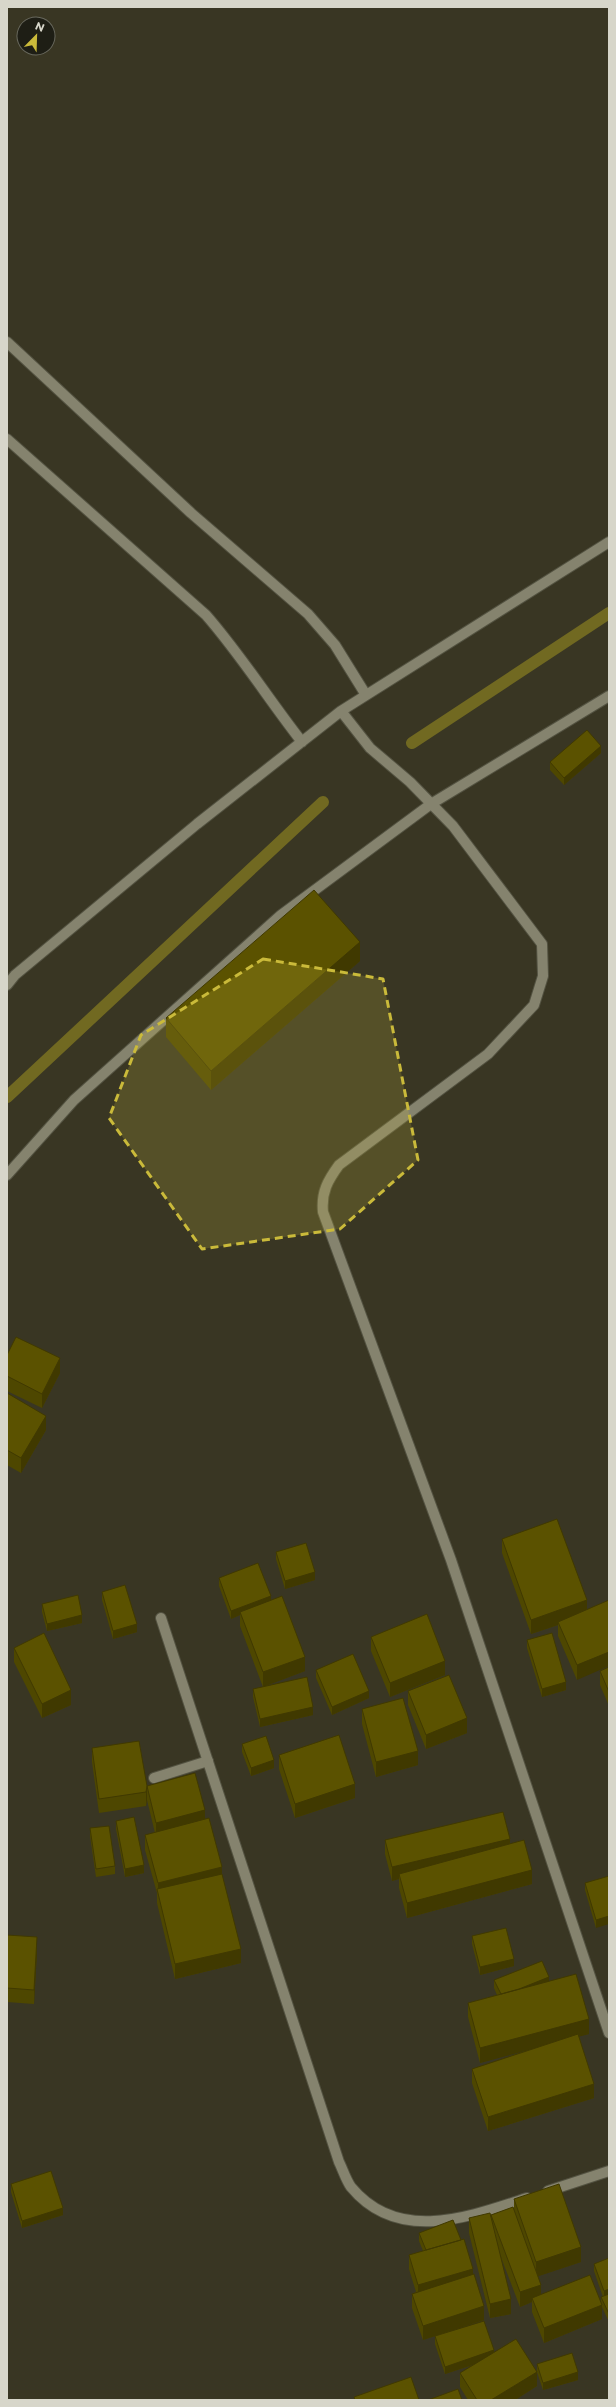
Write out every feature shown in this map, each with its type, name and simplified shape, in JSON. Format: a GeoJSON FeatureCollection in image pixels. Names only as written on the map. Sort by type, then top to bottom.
{"type":"FeatureCollection","features":[{"type":"Feature","properties":{"kind":"street"},"geometry":{"type":"LineString","coordinates":[[7,342],[191,513],[308,614],[335,645],[366,695]]}},
{"type":"Feature","properties":{"kind":"street"},"geometry":{"type":"LineString","coordinates":[[7,440],[206,615],[229,641],[276,709],[302,742]]}},
{"type":"Feature","properties":{"kind":"street"},"geometry":{"type":"LineString","coordinates":[[7,985],[15,975],[197,824],[341,711],[609,542]]}},
{"type":"Feature","properties":{"kind":"street"},"geometry":{"type":"LineString","coordinates":[[7,1175],[74,1100],[270,925],[431,804],[609,696]]}},
{"type":"Feature","properties":{"kind":"street"},"geometry":{"type":"LineString","coordinates":[[341,711],[370,748],[453,826],[542,944],[543,976],[534,1005],[488,1054],[339,1164],[326,1183],[322,1200],[323,1212],[451,1560],[609,2033]]}},
{"type":"Feature","properties":{"kind":"street"},"geometry":{"type":"LineString","coordinates":[[161,1618],[339,2162],[350,2186],[368,2203],[396,2219],[425,2222],[470,2217],[609,2171]]}},
{"type":"Feature","properties":{"kind":"street"},"geometry":{"type":"LineString","coordinates":[[154,1778],[208,1761]]}},
{"type":"Feature","properties":{"kind":"highlighted area"},"geometry":{"type":"Polygon","coordinates":[[[263,959],[383,979],[418,1160],[340,1229],[202,1249],[109,1118],[141,1035],[263,959]]]}},
{"type":"Feature","properties":{"kind":"building"},"geometry":{"type":"Polygon","coordinates":[[[587,730],[601,746],[564,778],[550,762],[587,730]]]}},
{"type":"Feature","properties":{"kind":"building"},"geometry":{"type":"Polygon","coordinates":[[[314,890],[360,942],[211,1071],[166,1018],[314,890]]]}},
{"type":"Feature","properties":{"kind":"building"},"geometry":{"type":"Polygon","coordinates":[[[16,1337],[60,1358],[42,1394],[7,1376],[7,1355],[16,1337]]]}},
{"type":"Feature","properties":{"kind":"building"},"geometry":{"type":"Polygon","coordinates":[[[7,1393],[46,1416],[21,1458],[7,1450],[7,1393]]]}},
{"type":"Feature","properties":{"kind":"building"},"geometry":{"type":"Polygon","coordinates":[[[557,1519],[587,1600],[531,1620],[502,1539],[557,1519]]]}},
{"type":"Feature","properties":{"kind":"building"},"geometry":{"type":"Polygon","coordinates":[[[306,1543],[315,1572],[285,1581],[276,1552],[306,1543]]]}},
{"type":"Feature","properties":{"kind":"building"},"geometry":{"type":"Polygon","coordinates":[[[258,1563],[271,1596],[231,1611],[219,1578],[258,1563]]]}},
{"type":"Feature","properties":{"kind":"building"},"geometry":{"type":"Polygon","coordinates":[[[125,1585],[137,1624],[113,1631],[102,1592],[125,1585]]]}},
{"type":"Feature","properties":{"kind":"building"},"geometry":{"type":"Polygon","coordinates":[[[78,1595],[82,1615],[47,1624],[42,1604],[78,1595]]]}},
{"type":"Feature","properties":{"kind":"building"},"geometry":{"type":"Polygon","coordinates":[[[282,1596],[305,1657],[263,1672],[240,1612],[282,1596]]]}},
{"type":"Feature","properties":{"kind":"building"},"geometry":{"type":"Polygon","coordinates":[[[609,1600],[609,1652],[577,1665],[558,1622],[609,1600]]]}},
{"type":"Feature","properties":{"kind":"building"},"geometry":{"type":"Polygon","coordinates":[[[427,1614],[445,1661],[390,1683],[371,1637],[427,1614]]]}},
{"type":"Feature","properties":{"kind":"building"},"geometry":{"type":"Polygon","coordinates":[[[44,1633],[71,1690],[42,1704],[14,1648],[44,1633]]]}},
{"type":"Feature","properties":{"kind":"building"},"geometry":{"type":"Polygon","coordinates":[[[552,1633],[566,1682],[542,1689],[527,1640],[552,1633]]]}},
{"type":"Feature","properties":{"kind":"building"},"geometry":{"type":"Polygon","coordinates":[[[353,1654],[369,1691],[332,1707],[316,1670],[353,1654]]]}},
{"type":"Feature","properties":{"kind":"building"},"geometry":{"type":"Polygon","coordinates":[[[609,1667],[609,1692],[600,1671],[609,1667]]]}},
{"type":"Feature","properties":{"kind":"building"},"geometry":{"type":"Polygon","coordinates":[[[449,1675],[467,1718],[426,1735],[408,1691],[449,1675]]]}},
{"type":"Feature","properties":{"kind":"building"},"geometry":{"type":"Polygon","coordinates":[[[307,1677],[313,1707],[260,1719],[253,1689],[307,1677]]]}},
{"type":"Feature","properties":{"kind":"building"},"geometry":{"type":"Polygon","coordinates":[[[403,1698],[418,1751],[376,1762],[362,1709],[403,1698]]]}},
{"type":"Feature","properties":{"kind":"building"},"geometry":{"type":"Polygon","coordinates":[[[339,1735],[355,1784],[295,1804],[279,1755],[339,1735]]]}},
{"type":"Feature","properties":{"kind":"building"},"geometry":{"type":"Polygon","coordinates":[[[266,1736],[274,1760],[251,1768],[242,1744],[266,1736]]]}},
{"type":"Feature","properties":{"kind":"building"},"geometry":{"type":"Polygon","coordinates":[[[139,1741],[147,1786],[146,1792],[99,1799],[92,1748],[139,1741]]]}},
{"type":"Feature","properties":{"kind":"building"},"geometry":{"type":"Polygon","coordinates":[[[195,1773],[205,1810],[156,1823],[147,1786],[195,1773]]]}},
{"type":"Feature","properties":{"kind":"building"},"geometry":{"type":"Polygon","coordinates":[[[503,1812],[510,1839],[392,1867],[385,1840],[503,1812]]]}},
{"type":"Feature","properties":{"kind":"building"},"geometry":{"type":"Polygon","coordinates":[[[134,1817],[144,1865],[125,1869],[116,1821],[134,1817]]]}},
{"type":"Feature","properties":{"kind":"building"},"geometry":{"type":"Polygon","coordinates":[[[209,1818],[222,1867],[158,1883],[145,1835],[209,1818]]]}},
{"type":"Feature","properties":{"kind":"building"},"geometry":{"type":"Polygon","coordinates":[[[109,1826],[115,1866],[96,1869],[90,1828],[109,1826]]]}},
{"type":"Feature","properties":{"kind":"building"},"geometry":{"type":"Polygon","coordinates":[[[524,1840],[532,1870],[407,1903],[399,1874],[524,1840]]]}},
{"type":"Feature","properties":{"kind":"building"},"geometry":{"type":"Polygon","coordinates":[[[222,1874],[241,1949],[175,1964],[157,1889],[222,1874]]]}},
{"type":"Feature","properties":{"kind":"building"},"geometry":{"type":"Polygon","coordinates":[[[609,1876],[609,1916],[596,1920],[585,1883],[609,1876]]]}},
{"type":"Feature","properties":{"kind":"building"},"geometry":{"type":"Polygon","coordinates":[[[506,1928],[514,1959],[480,1967],[472,1936],[506,1928]]]}},
{"type":"Feature","properties":{"kind":"building"},"geometry":{"type":"Polygon","coordinates":[[[7,1935],[37,1937],[34,1990],[7,1988],[7,1935]]]}},
{"type":"Feature","properties":{"kind":"building"},"geometry":{"type":"Polygon","coordinates":[[[542,1961],[549,1977],[519,1989],[501,1994],[494,1980],[542,1961]]]}},
{"type":"Feature","properties":{"kind":"building"},"geometry":{"type":"Polygon","coordinates":[[[576,1974],[589,2019],[480,2048],[468,2003],[576,1974]]]}},
{"type":"Feature","properties":{"kind":"building"},"geometry":{"type":"Polygon","coordinates":[[[578,2034],[594,2084],[488,2117],[472,2069],[578,2034]]]}},
{"type":"Feature","properties":{"kind":"building"},"geometry":{"type":"Polygon","coordinates":[[[51,2171],[63,2208],[22,2221],[11,2184],[51,2171]]]}},
{"type":"Feature","properties":{"kind":"building"},"geometry":{"type":"Polygon","coordinates":[[[559,2184],[581,2247],[536,2262],[514,2199],[559,2184]]]}},
{"type":"Feature","properties":{"kind":"building"},"geometry":{"type":"Polygon","coordinates":[[[513,2207],[541,2285],[520,2292],[491,2215],[513,2207]]]}},
{"type":"Feature","properties":{"kind":"building"},"geometry":{"type":"Polygon","coordinates":[[[490,2213],[511,2299],[490,2304],[469,2218],[490,2213]]]}},
{"type":"Feature","properties":{"kind":"building"},"geometry":{"type":"Polygon","coordinates":[[[453,2220],[461,2240],[426,2250],[419,2233],[453,2220]]]}},
{"type":"Feature","properties":{"kind":"building"},"geometry":{"type":"Polygon","coordinates":[[[464,2239],[473,2269],[418,2285],[409,2255],[464,2239]]]}},
{"type":"Feature","properties":{"kind":"building"},"geometry":{"type":"Polygon","coordinates":[[[609,2258],[609,2289],[604,2291],[594,2264],[609,2258]]]}},
{"type":"Feature","properties":{"kind":"building"},"geometry":{"type":"Polygon","coordinates":[[[474,2274],[484,2306],[423,2326],[412,2294],[474,2274]]]}},
{"type":"Feature","properties":{"kind":"building"},"geometry":{"type":"Polygon","coordinates":[[[590,2275],[602,2305],[544,2328],[532,2298],[590,2275]]]}},
{"type":"Feature","properties":{"kind":"building"},"geometry":{"type":"Polygon","coordinates":[[[609,2294],[609,2314],[601,2297],[609,2294]]]}},
{"type":"Feature","properties":{"kind":"building"},"geometry":{"type":"Polygon","coordinates":[[[484,2321],[494,2350],[445,2367],[435,2336],[484,2321]]]}},
{"type":"Feature","properties":{"kind":"building"},"geometry":{"type":"Polygon","coordinates":[[[516,2339],[537,2372],[491,2400],[477,2400],[460,2373],[516,2339]]]}},
{"type":"Feature","properties":{"kind":"building"},"geometry":{"type":"Polygon","coordinates":[[[572,2353],[578,2372],[543,2383],[537,2364],[572,2353]]]}},
{"type":"Feature","properties":{"kind":"building"},"geometry":{"type":"Polygon","coordinates":[[[411,2377],[419,2400],[355,2400],[354,2397],[411,2377]]]}},
{"type":"Feature","properties":{"kind":"building"},"geometry":{"type":"Polygon","coordinates":[[[458,2389],[462,2400],[428,2400],[458,2389]]]}},
{"type":"Feature","properties":{"kind":"waterway"},"geometry":{"type":"LineString","coordinates":[[412,743],[609,613]]}},
{"type":"Feature","properties":{"kind":"waterway"},"geometry":{"type":"LineString","coordinates":[[7,1097],[323,802]]}}]}
